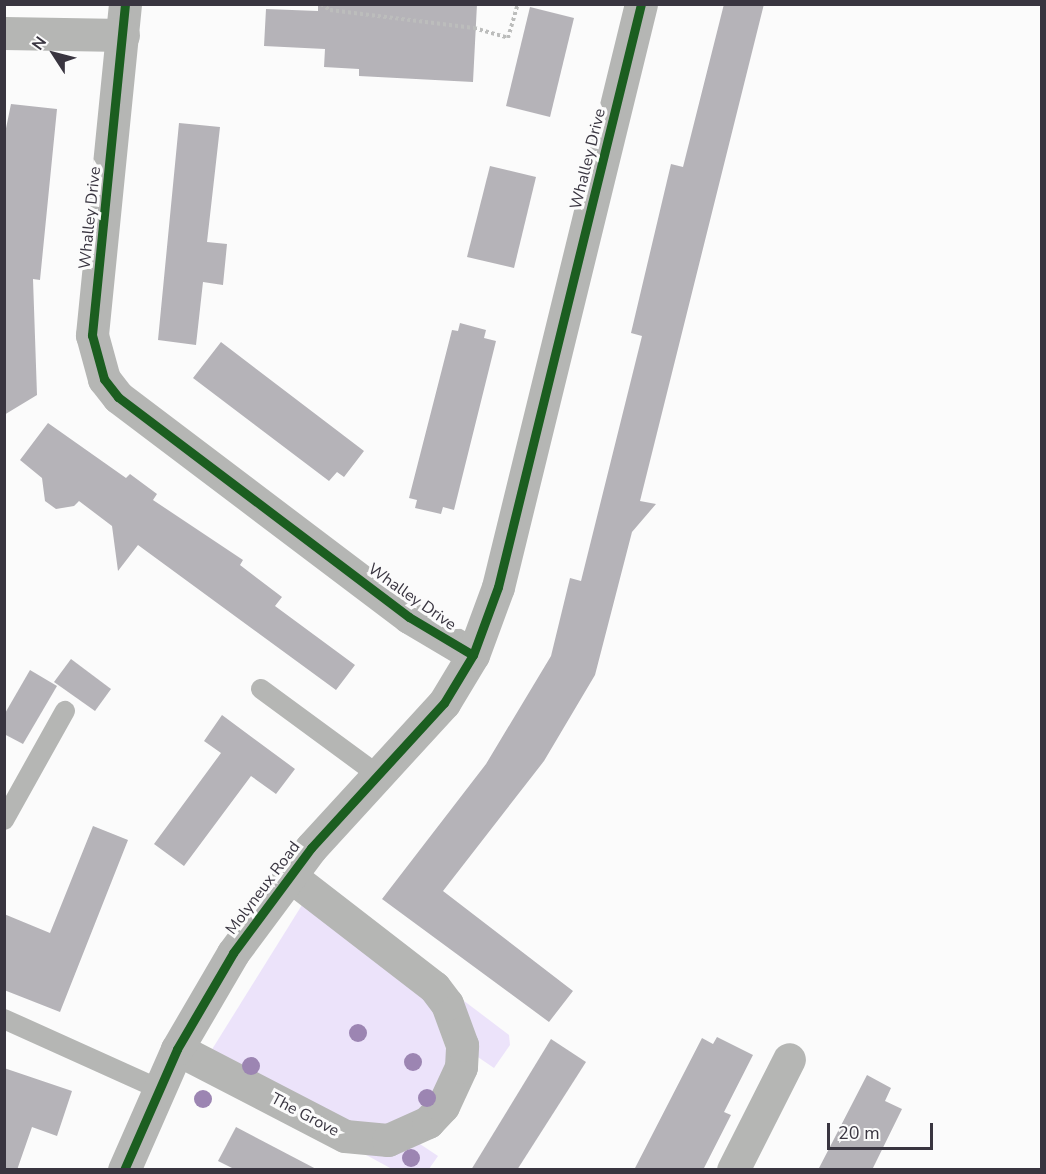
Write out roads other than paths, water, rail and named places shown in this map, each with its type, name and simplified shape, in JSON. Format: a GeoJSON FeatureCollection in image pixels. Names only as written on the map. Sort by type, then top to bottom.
{"type":"FeatureCollection","features":[{"type":"Feature","properties":{"kind":"street","name":"Whalley Drive"},"geometry":{"type":"LineString","coordinates":[[4,33],[124,20],[92,335],[104,379],[118,397],[399,610],[473,655],[503,566],[641,4]]}},
{"type":"Feature","properties":{"kind":"street","name":"Molyneux Road"},"geometry":{"type":"LineString","coordinates":[[124,1170],[157,1089],[177,1049],[233,953],[289,875],[444,703],[473,655]]}},
{"type":"Feature","properties":{"kind":"street","name":"The Grove"},"geometry":{"type":"LineString","coordinates":[[177,1049],[345,1136],[377,1140],[409,1133],[443,1106],[454,1088],[461,1056],[457,1024],[447,1004],[434,987],[289,875]]}},
{"type":"Feature","properties":{"kind":"street"},"geometry":{"type":"LineString","coordinates":[[733,1170],[789,1059]]}},
{"type":"Feature","properties":{"kind":"lane"},"geometry":{"type":"LineString","coordinates":[[261,689],[378,775]]}},
{"type":"Feature","properties":{"kind":"lane"},"geometry":{"type":"LineString","coordinates":[[4,820],[65,711]]}},
{"type":"Feature","properties":{"kind":"lane"},"geometry":{"type":"LineString","coordinates":[[4,1019],[157,1089]]}}]}
